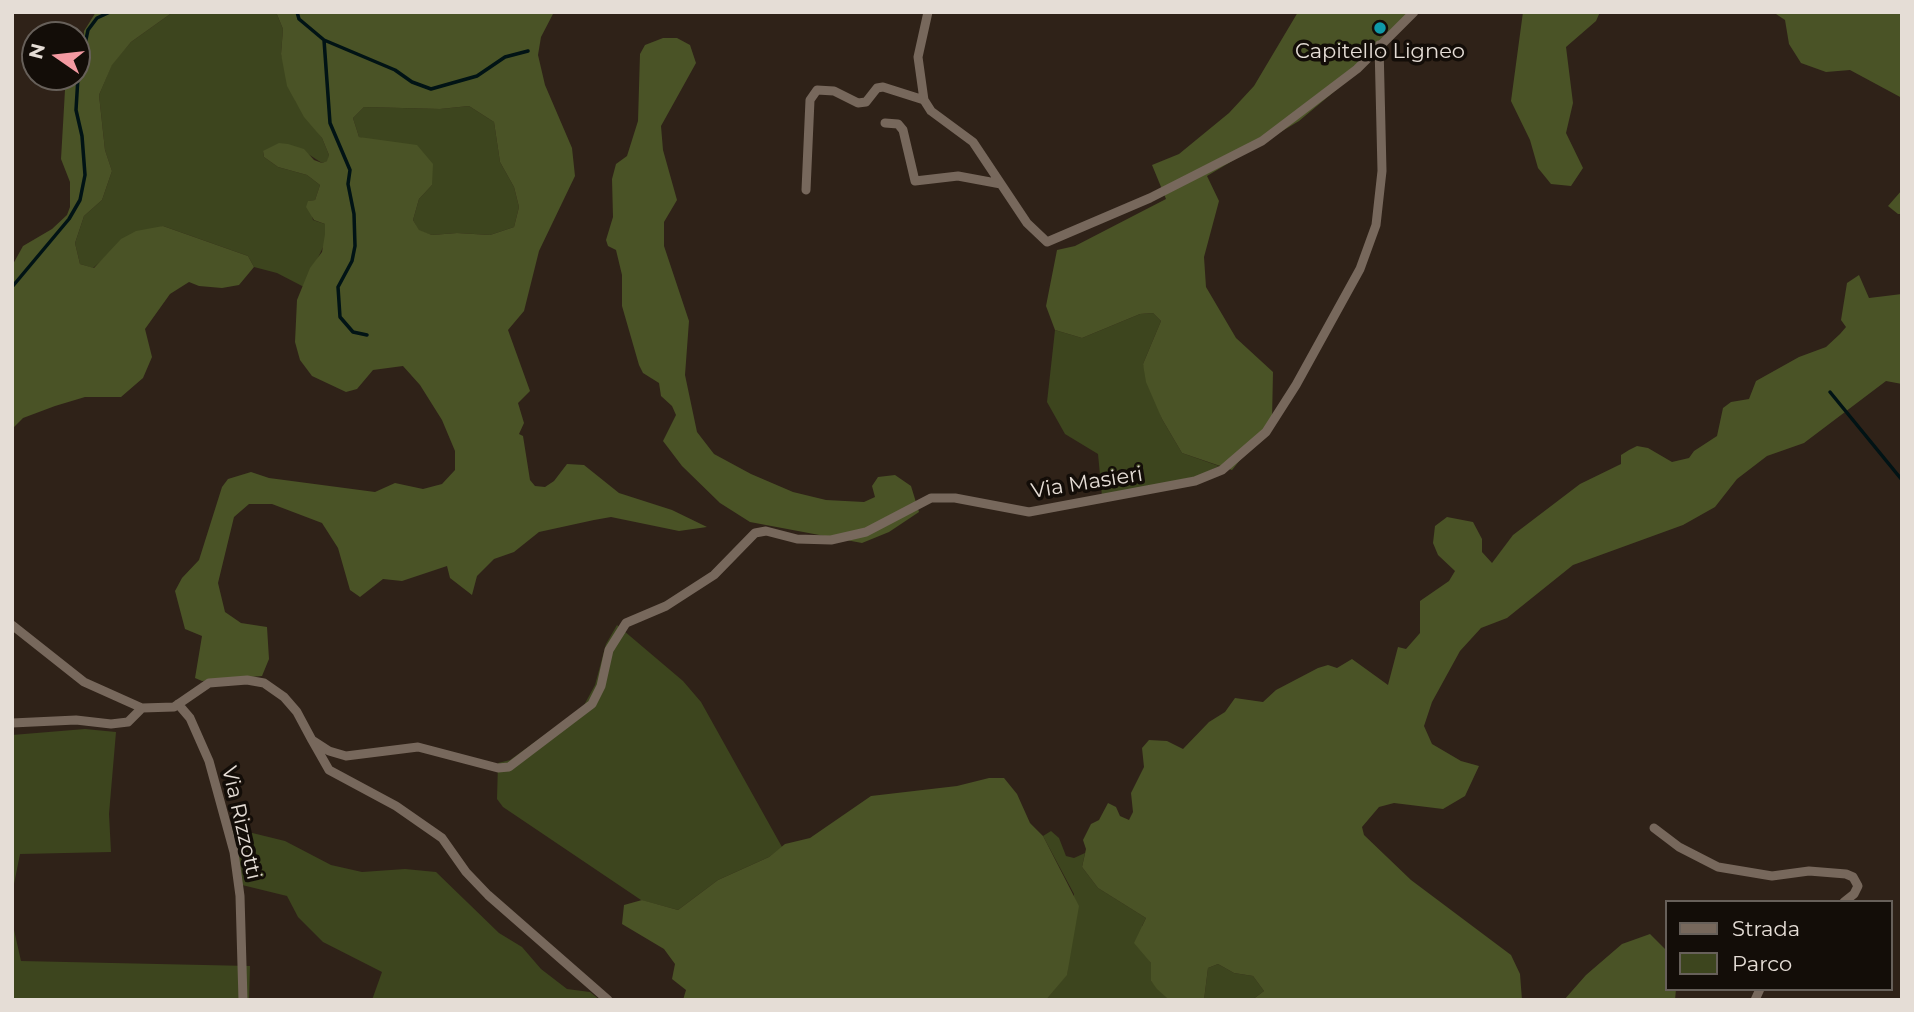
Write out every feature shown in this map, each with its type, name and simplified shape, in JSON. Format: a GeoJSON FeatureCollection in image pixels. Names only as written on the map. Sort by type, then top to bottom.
{"type":"FeatureCollection","features":[{"type":"Feature","properties":{"kind":"street"},"geometry":{"type":"LineString","coordinates":[[928,12],[918,57],[924,100],[931,111],[973,142],[1037,236],[1047,242],[1150,198],[1262,141],[1357,69],[1414,12]]}},
{"type":"Feature","properties":{"kind":"street","name":"Via Masieri"},"geometry":{"type":"LineString","coordinates":[[312,740],[346,756],[418,747],[498,768],[509,767],[592,704],[601,686],[609,650],[626,623],[666,606],[714,575],[755,533],[766,531],[797,539],[831,540],[866,532],[931,498],[955,498],[1029,512],[1195,481],[1222,470],[1266,432],[1360,269],[1378,218],[1382,171],[1379,45]]}},
{"type":"Feature","properties":{"kind":"street"},"geometry":{"type":"LineString","coordinates":[[806,190],[810,100],[817,90],[834,91],[858,103],[866,102],[877,89],[883,87],[924,100]]}},
{"type":"Feature","properties":{"kind":"street"},"geometry":{"type":"LineString","coordinates":[[885,123],[898,124],[903,130],[915,181],[957,176],[1001,184]]}},
{"type":"Feature","properties":{"kind":"street"},"geometry":{"type":"LineString","coordinates":[[12,625],[84,682],[142,708],[178,705],[209,683],[247,680],[264,683],[284,696],[298,712],[329,770],[396,806],[442,838],[466,872],[488,895],[608,1000]]}},
{"type":"Feature","properties":{"kind":"street","name":"Via Rizzotti"},"geometry":{"type":"LineString","coordinates":[[178,705],[190,718],[209,761],[234,852],[240,896],[243,1000]]}},
{"type":"Feature","properties":{"kind":"street"},"geometry":{"type":"LineString","coordinates":[[12,723],[76,720],[111,724],[128,722],[142,708]]}},
{"type":"Feature","properties":{"kind":"street"},"geometry":{"type":"LineString","coordinates":[[1654,828],[1679,847],[1718,867],[1772,876],[1810,871],[1846,874],[1853,877],[1857,886],[1854,894],[1846,900]]}},
{"type":"Feature","properties":{"kind":"green space"},"geometry":{"type":"Polygon","coordinates":[[[96,12],[173,12],[131,42],[112,65],[99,95],[105,150],[112,171],[102,200],[84,216],[75,243],[80,264],[94,268],[121,239],[136,231],[163,226],[248,256],[254,267],[239,285],[222,288],[199,286],[189,282],[170,294],[145,329],[152,357],[143,378],[121,397],[85,397],[23,418],[12,429],[12,266],[23,246],[52,229],[67,215],[70,207],[70,182],[61,159],[65,91],[91,91],[90,21],[96,12]]]}},
{"type":"Feature","properties":{"kind":"green space"},"geometry":{"type":"Polygon","coordinates":[[[173,12],[276,12],[283,29],[281,54],[296,102],[322,138],[329,155],[328,161],[322,163],[308,154],[263,151],[264,157],[278,167],[307,175],[320,185],[315,200],[309,201],[313,220],[325,224],[325,243],[304,287],[277,273],[254,267],[248,256],[163,226],[108,255],[93,268],[80,264],[75,243],[84,216],[102,200],[112,171],[105,150],[99,95],[112,64],[131,42],[173,12]]]}},
{"type":"Feature","properties":{"kind":"green space"},"geometry":{"type":"Polygon","coordinates":[[[276,12],[554,12],[541,37],[538,55],[545,85],[572,148],[575,176],[539,251],[524,311],[508,330],[530,391],[518,403],[524,423],[519,434],[523,436],[530,480],[535,486],[545,487],[554,481],[567,464],[584,465],[619,493],[672,510],[707,527],[679,531],[611,517],[594,520],[539,532],[514,552],[494,559],[477,576],[472,595],[450,578],[447,566],[402,581],[383,579],[360,597],[350,590],[338,548],[322,523],[272,504],[249,504],[234,517],[218,583],[225,612],[241,623],[267,627],[269,659],[262,676],[202,681],[195,678],[202,636],[185,629],[175,591],[182,578],[199,560],[222,487],[228,479],[251,472],[269,478],[375,492],[395,483],[423,489],[442,484],[455,470],[455,451],[442,420],[420,385],[403,366],[373,370],[357,389],[346,392],[312,376],[300,360],[295,342],[297,300],[310,268],[322,252],[325,234],[325,224],[314,220],[306,207],[308,201],[315,200],[320,185],[307,175],[278,167],[264,157],[263,151],[279,143],[304,149],[314,160],[322,163],[327,161],[329,155],[322,138],[304,117],[287,86],[281,54],[283,29],[276,12]],[[469,106],[440,109],[364,107],[353,118],[359,137],[417,145],[433,164],[432,185],[419,199],[413,220],[419,230],[432,235],[490,235],[514,227],[519,207],[514,187],[500,162],[494,122],[469,106]]]}},
{"type":"Feature","properties":{"kind":"green space"},"geometry":{"type":"Polygon","coordinates":[[[1298,12],[1411,12],[1405,25],[1372,60],[1299,121],[1207,176],[1219,201],[1204,257],[1206,287],[1236,338],[1273,372],[1272,420],[1232,470],[1182,453],[1162,419],[1146,382],[1143,364],[1161,321],[1153,313],[1140,314],[1082,338],[1055,330],[1046,306],[1057,250],[1075,246],[1166,199],[1152,165],[1179,154],[1229,113],[1254,86],[1298,12]]]}},
{"type":"Feature","properties":{"kind":"green space"},"geometry":{"type":"Polygon","coordinates":[[[1523,12],[1600,12],[1596,21],[1566,47],[1573,103],[1566,133],[1583,168],[1571,186],[1551,184],[1538,168],[1530,140],[1511,101],[1523,12]]]}},
{"type":"Feature","properties":{"kind":"green space"},"geometry":{"type":"Polygon","coordinates":[[[1773,12],[1902,12],[1902,98],[1850,70],[1826,72],[1801,63],[1789,44],[1785,20],[1773,12]]]}},
{"type":"Feature","properties":{"kind":"green space"},"geometry":{"type":"Polygon","coordinates":[[[663,38],[677,38],[690,45],[696,63],[661,126],[663,150],[677,200],[664,222],[664,246],[689,321],[685,375],[697,432],[714,454],[751,474],[793,492],[826,500],[864,502],[875,497],[872,486],[878,477],[895,475],[911,486],[919,512],[889,532],[862,543],[750,522],[720,503],[682,466],[663,441],[676,415],[672,406],[661,396],[659,383],[643,373],[639,365],[622,306],[622,275],[616,250],[608,246],[606,240],[613,217],[612,179],[616,164],[627,156],[638,121],[640,54],[645,45],[663,38]]]}},
{"type":"Feature","properties":{"kind":"green space"},"geometry":{"type":"Polygon","coordinates":[[[469,106],[494,122],[500,162],[514,187],[519,207],[514,227],[490,235],[432,235],[419,231],[413,220],[419,199],[432,185],[372,141],[359,137],[353,118],[364,107],[440,109],[469,106]]]}},
{"type":"Feature","properties":{"kind":"green space"},"geometry":{"type":"Polygon","coordinates":[[[1902,190],[1902,214],[1898,214],[1888,206],[1902,190]]]}},
{"type":"Feature","properties":{"kind":"green space"},"geometry":{"type":"Polygon","coordinates":[[[1859,275],[1869,298],[1902,294],[1902,384],[1886,381],[1804,443],[1767,456],[1737,479],[1715,507],[1683,525],[1573,565],[1507,618],[1481,628],[1460,651],[1432,702],[1424,726],[1432,744],[1461,761],[1479,766],[1465,796],[1443,809],[1394,803],[1379,807],[1362,827],[1364,835],[1411,880],[1511,955],[1520,974],[1522,1000],[1252,1000],[1264,991],[1253,976],[1234,973],[1218,964],[1208,968],[1204,1000],[1169,1000],[1157,989],[1151,981],[1151,963],[1134,943],[1146,918],[1098,888],[1082,867],[1086,849],[1083,840],[1091,824],[1099,820],[1108,803],[1116,807],[1120,816],[1129,820],[1133,812],[1131,793],[1144,767],[1142,748],[1149,740],[1167,741],[1183,749],[1209,722],[1225,712],[1235,698],[1263,702],[1276,690],[1318,668],[1328,665],[1337,668],[1352,659],[1388,685],[1398,647],[1406,649],[1420,633],[1420,601],[1449,581],[1455,571],[1438,555],[1433,543],[1435,526],[1447,517],[1473,522],[1482,539],[1482,552],[1492,563],[1513,535],[1580,484],[1621,464],[1621,455],[1629,450],[1637,446],[1648,448],[1672,462],[1689,458],[1694,451],[1717,436],[1723,408],[1731,402],[1749,399],[1756,381],[1799,357],[1826,347],[1840,334],[1846,327],[1841,320],[1847,283],[1859,275]]]}},
{"type":"Feature","properties":{"kind":"green space"},"geometry":{"type":"Polygon","coordinates":[[[1153,313],[1161,321],[1143,364],[1162,419],[1182,453],[1219,466],[1199,476],[1102,496],[1098,454],[1065,434],[1047,402],[1055,330],[1082,338],[1140,314],[1153,313]]]}},
{"type":"Feature","properties":{"kind":"green space"},"geometry":{"type":"Polygon","coordinates":[[[617,625],[683,681],[701,702],[782,847],[769,857],[718,880],[678,910],[641,900],[503,807],[497,799],[498,763],[510,760],[583,707],[595,685],[606,644],[617,625]]]}},
{"type":"Feature","properties":{"kind":"green space"},"geometry":{"type":"Polygon","coordinates":[[[85,729],[116,732],[109,814],[111,852],[20,854],[12,894],[12,735],[85,729]]]}},
{"type":"Feature","properties":{"kind":"green space"},"geometry":{"type":"Polygon","coordinates":[[[989,778],[1004,778],[1017,794],[1030,823],[1043,836],[1079,906],[1067,975],[1046,1000],[683,1000],[686,990],[672,979],[675,964],[664,949],[622,924],[624,905],[642,900],[678,910],[718,880],[769,857],[785,844],[810,838],[871,796],[957,786],[989,778]]]}},
{"type":"Feature","properties":{"kind":"green space"},"geometry":{"type":"Polygon","coordinates":[[[232,828],[285,841],[331,865],[362,872],[405,869],[436,872],[499,933],[522,947],[541,969],[567,989],[590,992],[600,1000],[372,1000],[382,972],[323,942],[298,917],[287,896],[242,885],[232,828]]]}},
{"type":"Feature","properties":{"kind":"green space"},"geometry":{"type":"Polygon","coordinates":[[[1051,831],[1059,838],[1066,856],[1074,858],[1085,853],[1082,867],[1098,888],[1146,918],[1142,926],[1146,955],[1151,963],[1151,981],[1169,1000],[1046,1000],[1067,974],[1074,894],[1043,836],[1051,831]]]}},
{"type":"Feature","properties":{"kind":"green space"},"geometry":{"type":"Polygon","coordinates":[[[12,921],[21,961],[250,966],[249,1000],[12,1000],[12,921]]]}},
{"type":"Feature","properties":{"kind":"green space"},"geometry":{"type":"Polygon","coordinates":[[[1650,934],[1666,950],[1666,991],[1676,991],[1675,1000],[1564,1000],[1586,975],[1622,944],[1650,934]]]}},
{"type":"Feature","properties":{"kind":"green space"},"geometry":{"type":"Polygon","coordinates":[[[1218,964],[1234,973],[1253,976],[1264,991],[1252,1000],[1204,1000],[1208,968],[1218,964]]]}},
{"type":"Feature","properties":{"kind":"waterway"},"geometry":{"type":"LineString","coordinates":[[12,287],[69,219],[80,200],[85,175],[82,136],[76,110],[78,77],[88,30],[97,18],[110,12]]}},
{"type":"Feature","properties":{"kind":"waterway"},"geometry":{"type":"LineString","coordinates":[[297,12],[299,19],[324,40],[330,123],[350,170],[348,184],[354,214],[355,246],[352,261],[338,287],[340,317],[353,332],[367,335]]}},
{"type":"Feature","properties":{"kind":"waterway"},"geometry":{"type":"LineString","coordinates":[[324,40],[395,70],[412,82],[431,89],[477,76],[505,57],[528,51]]}},
{"type":"Feature","properties":{"kind":"waterway"},"geometry":{"type":"LineString","coordinates":[[1830,392],[1902,480]]}},
{"type":"Feature","properties":{"kind":"place","name":"Capitello Ligneo"},"geometry":{"type":"Point","coordinates":[1380,28]}}]}
